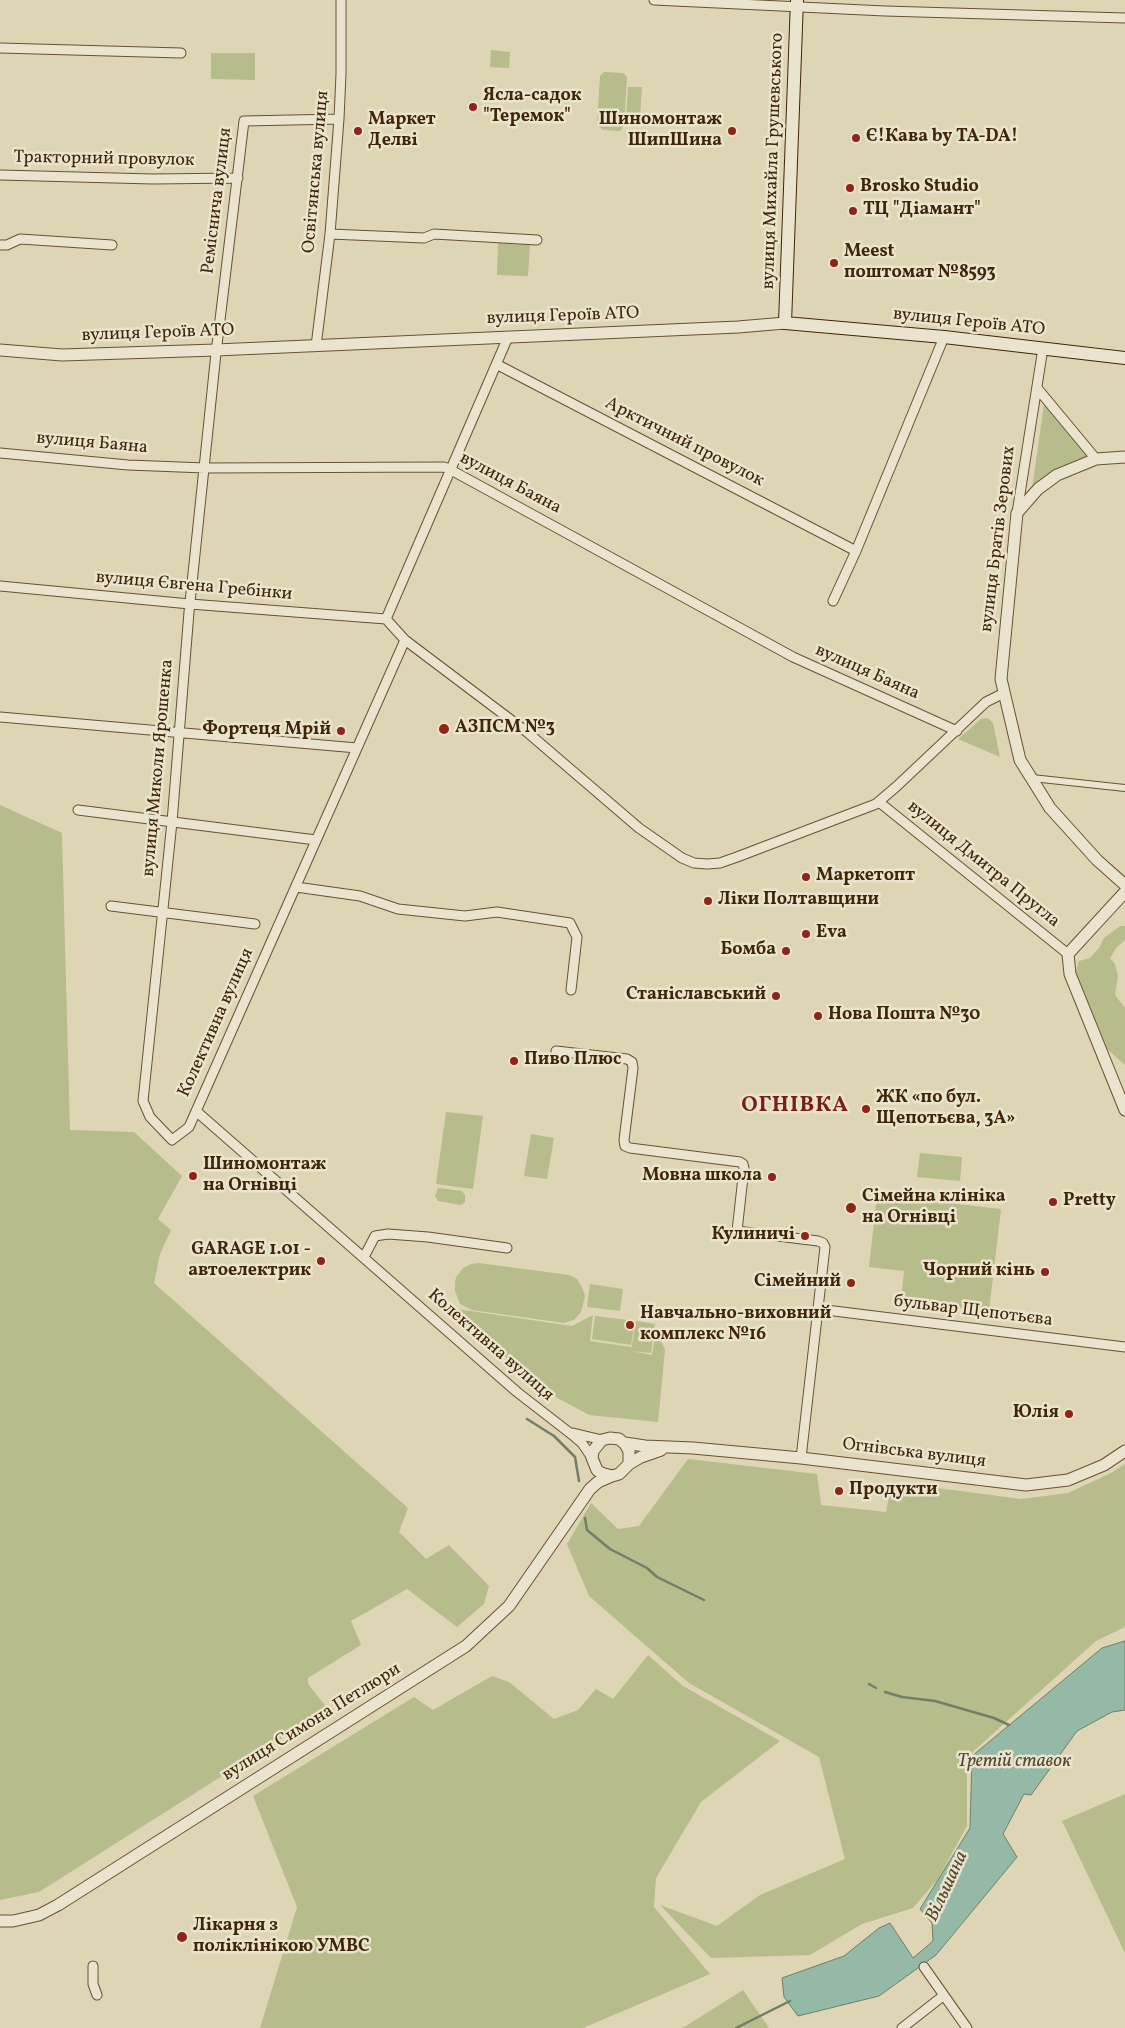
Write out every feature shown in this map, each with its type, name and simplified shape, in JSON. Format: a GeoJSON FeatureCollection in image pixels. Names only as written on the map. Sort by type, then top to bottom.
{"type":"FeatureCollection","features":[{"type":"Feature","properties":{"kind":"main road","name":"вулиця Михайла Грушевського"},"geometry":{"type":"LineString","coordinates":[[785,323],[797,3]]}},
{"type":"Feature","properties":{"kind":"main road","name":"вулиця Героїв АТО"},"geometry":{"type":"LineString","coordinates":[[785,323],[944,337],[1125,358]]}},
{"type":"Feature","properties":{"kind":"street","name":"Освітянська вулиця"},"geometry":{"type":"LineString","coordinates":[[316,346],[330,234],[339,120],[341,0]]}},
{"type":"Feature","properties":{"kind":"street"},"geometry":{"type":"LineString","coordinates":[[654,0],[797,3],[1125,18]]}},
{"type":"Feature","properties":{"kind":"street"},"geometry":{"type":"LineString","coordinates":[[0,48],[181,53]]}},
{"type":"Feature","properties":{"kind":"street","name":"Реміснича вулиця"},"geometry":{"type":"LineString","coordinates":[[216,350],[244,120],[339,120]]}},
{"type":"Feature","properties":{"kind":"street","name":"Тракторний провулок"},"geometry":{"type":"LineString","coordinates":[[0,175],[153,179],[238,178]]}},
{"type":"Feature","properties":{"kind":"street"},"geometry":{"type":"LineString","coordinates":[[330,234],[424,238],[434,234],[537,240]]}},
{"type":"Feature","properties":{"kind":"street"},"geometry":{"type":"LineString","coordinates":[[0,245],[7,245],[20,239],[112,244]]}},
{"type":"Feature","properties":{"kind":"street","name":"вулиця Героїв АТО"},"geometry":{"type":"LineString","coordinates":[[0,350],[62,355],[216,350],[738,327],[785,323]]}},
{"type":"Feature","properties":{"kind":"street"},"geometry":{"type":"LineString","coordinates":[[386,619],[498,365],[508,337]]}},
{"type":"Feature","properties":{"kind":"street"},"geometry":{"type":"LineString","coordinates":[[832,601],[856,551],[944,337]]}},
{"type":"Feature","properties":{"kind":"street","name":"вулиця Братів Зерових"},"geometry":{"type":"LineString","coordinates":[[1043,348],[1017,513],[1001,679],[1020,760],[1050,808],[1097,860],[1125,884]]}},
{"type":"Feature","properties":{"kind":"street","name":"вулиця Миколи Ярошенка"},"geometry":{"type":"LineString","coordinates":[[196,1111],[188,1127],[172,1140],[150,1117],[143,1101],[172,822],[190,604],[216,350]]}},
{"type":"Feature","properties":{"kind":"street","name":"Арктичний провулок"},"geometry":{"type":"LineString","coordinates":[[498,365],[856,551]]}},
{"type":"Feature","properties":{"kind":"street"},"geometry":{"type":"LineString","coordinates":[[1037,388],[1096,459]]}},
{"type":"Feature","properties":{"kind":"street","name":"вулиця Баяна"},"geometry":{"type":"LineString","coordinates":[[0,453],[128,465],[204,468],[444,467],[793,657],[957,731]]}},
{"type":"Feature","properties":{"kind":"street"},"geometry":{"type":"LineString","coordinates":[[1017,513],[1047,481],[1069,469],[1096,459],[1125,457]]}},
{"type":"Feature","properties":{"kind":"street","name":"вулиця Євгена Гребінки"},"geometry":{"type":"LineString","coordinates":[[0,586],[190,604],[386,619]]}},
{"type":"Feature","properties":{"kind":"street","name":"вулиця Дмитра Пругла"},"geometry":{"type":"LineString","coordinates":[[386,619],[405,640],[527,732],[639,828],[682,858],[694,862],[720,863],[879,802],[986,702],[1004,693]]}},
{"type":"Feature","properties":{"kind":"street","name":"Колективна вулиця"},"geometry":{"type":"LineString","coordinates":[[405,640],[196,1111],[517,1392],[582,1443],[593,1462]]}},
{"type":"Feature","properties":{"kind":"street"},"geometry":{"type":"LineString","coordinates":[[0,717],[357,748]]}},
{"type":"Feature","properties":{"kind":"street"},"geometry":{"type":"LineString","coordinates":[[1032,778],[1125,788]]}},
{"type":"Feature","properties":{"kind":"street","name":"вулиця Дмитра Пругла"},"geometry":{"type":"LineString","coordinates":[[879,802],[1068,954]]}},
{"type":"Feature","properties":{"kind":"street"},"geometry":{"type":"LineString","coordinates":[[78,810],[316,840]]}},
{"type":"Feature","properties":{"kind":"street"},"geometry":{"type":"LineString","coordinates":[[296,886],[360,896],[398,909],[465,916],[497,912],[570,923],[578,937],[572,990]]}},
{"type":"Feature","properties":{"kind":"street"},"geometry":{"type":"LineString","coordinates":[[1125,892],[1068,954],[1070,974],[1125,1110]]}},
{"type":"Feature","properties":{"kind":"street"},"geometry":{"type":"LineString","coordinates":[[111,906],[255,924]]}},
{"type":"Feature","properties":{"kind":"street"},"geometry":{"type":"LineString","coordinates":[[556,1051],[627,1059],[632,1062],[625,1146],[740,1162],[743,1164],[737,1231],[823,1243],[825,1247],[801,1458]]}},
{"type":"Feature","properties":{"kind":"street"},"geometry":{"type":"LineString","coordinates":[[364,1257],[375,1236],[388,1234],[428,1237],[508,1248]]}},
{"type":"Feature","properties":{"kind":"street","name":"бульвар Щепотьєва"},"geometry":{"type":"LineString","coordinates":[[818,1309],[1125,1347]]}},
{"type":"Feature","properties":{"kind":"street","name":"Колективна вулиця"},"geometry":{"type":"LineString","coordinates":[[566,1430],[602,1440]]}},
{"type":"Feature","properties":{"kind":"street","name":"Огнівська вулиця"},"geometry":{"type":"LineString","coordinates":[[602,1440],[615,1438],[635,1446],[693,1448],[801,1458],[1026,1485],[1068,1480],[1104,1465],[1125,1452]]}},
{"type":"Feature","properties":{"kind":"street"},"geometry":{"type":"LineString","coordinates":[[602,1440],[593,1451],[593,1462],[601,1474],[612,1476]]}},
{"type":"Feature","properties":{"kind":"street"},"geometry":{"type":"LineString","coordinates":[[625,1443],[630,1451],[629,1464]]}},
{"type":"Feature","properties":{"kind":"street","name":"Огнівська вулиця"},"geometry":{"type":"LineString","coordinates":[[612,1476],[625,1471],[629,1464],[649,1453],[660,1450],[693,1448]]}},
{"type":"Feature","properties":{"kind":"street","name":"вулиця Симона Петлюри"},"geometry":{"type":"LineString","coordinates":[[590,1489],[593,1462]]}},
{"type":"Feature","properties":{"kind":"street","name":"вулиця Симона Петлюри"},"geometry":{"type":"LineString","coordinates":[[0,1921],[13,1921],[38,1915],[58,1905],[466,1646],[509,1606],[590,1489],[598,1482],[612,1476]]}},
{"type":"Feature","properties":{"kind":"street"},"geometry":{"type":"LineString","coordinates":[[93,1966],[93,1984],[97,1995]]}},
{"type":"Feature","properties":{"kind":"street"},"geometry":{"type":"LineString","coordinates":[[924,1967],[967,2028]]}},
{"type":"Feature","properties":{"kind":"street"},"geometry":{"type":"LineString","coordinates":[[902,2028],[943,1996]]}},
{"type":"Feature","properties":{"kind":"shaded area"},"geometry":{"type":"Polygon","coordinates":[[[491,50],[510,52],[509,68],[490,67],[491,50]]]}},
{"type":"Feature","properties":{"kind":"shaded area"},"geometry":{"type":"Polygon","coordinates":[[[211,53],[255,53],[255,80],[211,79],[211,53]]]}},
{"type":"Feature","properties":{"kind":"shaded area"},"geometry":{"type":"Polygon","coordinates":[[[604,72],[623,73],[627,77],[624,125],[620,131],[603,130],[597,125],[600,76],[604,72]]]}},
{"type":"Feature","properties":{"kind":"shaded area"},"geometry":{"type":"Polygon","coordinates":[[[628,87],[642,87],[640,118],[626,117],[628,87]]]}},
{"type":"Feature","properties":{"kind":"shaded area"},"geometry":{"type":"Polygon","coordinates":[[[498,243],[530,245],[528,276],[497,275],[498,243]]]}},
{"type":"Feature","properties":{"kind":"shaded area"},"geometry":{"type":"Polygon","coordinates":[[[1045,397],[1092,454],[1056,468],[1032,489],[1045,397]]]}},
{"type":"Feature","properties":{"kind":"shaded area"},"geometry":{"type":"Polygon","coordinates":[[[988,718],[993,723],[1000,757],[958,739],[981,719],[988,718]]]}},
{"type":"Feature","properties":{"kind":"shaded area"},"geometry":{"type":"Polygon","coordinates":[[[0,805],[62,833],[70,1130],[134,1132],[182,1176],[158,1219],[171,1230],[160,1254],[154,1283],[408,1508],[399,1532],[426,1559],[449,1545],[489,1586],[484,1604],[457,1627],[407,1589],[351,1621],[361,1645],[308,1678],[308,1684],[328,1709],[39,1892],[0,1900],[0,805]]]}},
{"type":"Feature","properties":{"kind":"shaded area"},"geometry":{"type":"Polygon","coordinates":[[[1120,926],[1125,926],[1125,940],[1117,947],[1110,958],[1115,964],[1118,977],[1115,995],[1125,1008],[1125,1065],[1107,1049],[1076,971],[1079,961],[1090,958],[1099,948],[1104,938],[1120,926]]]}},
{"type":"Feature","properties":{"kind":"shaded area"},"geometry":{"type":"Polygon","coordinates":[[[446,1112],[483,1116],[473,1189],[436,1184],[446,1112]]]}},
{"type":"Feature","properties":{"kind":"shaded area"},"geometry":{"type":"Polygon","coordinates":[[[531,1134],[554,1138],[547,1179],[524,1176],[531,1134]]]}},
{"type":"Feature","properties":{"kind":"shaded area"},"geometry":{"type":"Polygon","coordinates":[[[920,1153],[962,1157],[960,1181],[917,1177],[920,1153]]]}},
{"type":"Feature","properties":{"kind":"shaded area"},"geometry":{"type":"Polygon","coordinates":[[[438,1188],[462,1191],[465,1195],[465,1202],[461,1205],[438,1201],[435,1196],[438,1188]]]}},
{"type":"Feature","properties":{"kind":"shaded area"},"geometry":{"type":"Polygon","coordinates":[[[877,1195],[1001,1209],[989,1311],[901,1301],[904,1271],[869,1267],[877,1195]]]}},
{"type":"Feature","properties":{"kind":"shaded area"},"geometry":{"type":"Polygon","coordinates":[[[479,1263],[569,1275],[577,1279],[585,1296],[581,1312],[574,1320],[564,1323],[472,1310],[460,1304],[455,1291],[455,1283],[456,1277],[463,1268],[479,1263]]]}},
{"type":"Feature","properties":{"kind":"shaded area"},"geometry":{"type":"Polygon","coordinates":[[[590,1284],[623,1289],[620,1311],[587,1307],[590,1284]]]}},
{"type":"Feature","properties":{"kind":"shaded area"},"geometry":{"type":"Polygon","coordinates":[[[450,1308],[572,1326],[593,1315],[590,1341],[631,1347],[631,1350],[636,1321],[655,1324],[651,1353],[631,1351],[652,1355],[656,1329],[665,1350],[658,1422],[589,1415],[541,1389],[450,1308]]]}},
{"type":"Feature","properties":{"kind":"shaded area"},"geometry":{"type":"Polygon","coordinates":[[[595,1316],[635,1321],[631,1345],[592,1339],[595,1316]]]}},
{"type":"Feature","properties":{"kind":"shaded area"},"geometry":{"type":"Polygon","coordinates":[[[688,1459],[817,1474],[821,1505],[886,1512],[892,1482],[1021,1499],[1068,1493],[1111,1473],[1125,1464],[1125,1627],[1096,1641],[967,1757],[967,1826],[938,1879],[913,1908],[862,1924],[810,1955],[711,1958],[660,1905],[717,1926],[760,1895],[845,1859],[819,1757],[689,1683],[589,1596],[567,1544],[591,1503],[618,1529],[639,1526],[688,1459]]]}},
{"type":"Feature","properties":{"kind":"shaded area"},"geometry":{"type":"Polygon","coordinates":[[[648,1655],[683,1686],[780,1741],[701,1802],[656,1878],[654,1907],[710,1974],[583,2028],[260,2028],[297,1907],[253,1796],[414,1697],[433,1710],[492,1676],[509,1682],[554,1719],[578,1710],[596,1689],[613,1699],[648,1655]]]}},
{"type":"Feature","properties":{"kind":"shaded area"},"geometry":{"type":"Polygon","coordinates":[[[1125,1794],[1125,1953],[1062,1821],[1125,1794]]]}},
{"type":"Feature","properties":{"kind":"shaded area"},"geometry":{"type":"Polygon","coordinates":[[[743,1990],[769,2028],[681,2028],[686,2026],[743,1990]]]}},
{"type":"Feature","properties":{"kind":"water","name":"Третій ставок"},"geometry":{"type":"Polygon","coordinates":[[[1125,1641],[1125,1710],[1112,1712],[1077,1731],[1031,1795],[1024,1794],[1003,1834],[1017,1857],[936,1955],[879,1996],[798,2016],[784,1997],[782,1978],[844,1956],[879,1928],[890,1923],[913,1958],[933,1941],[932,1923],[920,1909],[970,1828],[972,1756],[1102,1648],[1125,1641]]]}},
{"type":"Feature","properties":{"kind":"waterway"},"geometry":{"type":"LineString","coordinates":[[527,1419],[554,1436],[575,1457],[579,1481]]}},
{"type":"Feature","properties":{"kind":"waterway"},"geometry":{"type":"LineString","coordinates":[[585,1518],[587,1530],[610,1549],[647,1568],[657,1577],[704,1600]]}},
{"type":"Feature","properties":{"kind":"waterway"},"geometry":{"type":"LineString","coordinates":[[869,1684],[876,1688]]}},
{"type":"Feature","properties":{"kind":"waterway"},"geometry":{"type":"LineString","coordinates":[[885,1692],[902,1697],[935,1701],[994,1718],[1009,1725]]}},
{"type":"Feature","properties":{"kind":"waterway","name":"Вільшана"},"geometry":{"type":"LineString","coordinates":[[736,2028],[790,2001]]}},
{"type":"Feature","properties":{"kind":"place","name":"Ясла-садок \"Теремок\""},"geometry":{"type":"Point","coordinates":[473,107]}},
{"type":"Feature","properties":{"kind":"place","name":"Маркет Делві"},"geometry":{"type":"Point","coordinates":[358,131]}},
{"type":"Feature","properties":{"kind":"place","name":"Шиномонтаж ШипШина"},"geometry":{"type":"Point","coordinates":[732,131]}},
{"type":"Feature","properties":{"kind":"place","name":"Є!Кава by TA-DA!"},"geometry":{"type":"Point","coordinates":[856,138]}},
{"type":"Feature","properties":{"kind":"place","name":"Brosko Studio"},"geometry":{"type":"Point","coordinates":[850,188]}},
{"type":"Feature","properties":{"kind":"place","name":"ТЦ \"Діамант\""},"geometry":{"type":"Point","coordinates":[853,211]}},
{"type":"Feature","properties":{"kind":"place","name":"Meest поштомат №8593"},"geometry":{"type":"Point","coordinates":[834,263]}},
{"type":"Feature","properties":{"kind":"place","name":"АЗПСМ №3"},"geometry":{"type":"Point","coordinates":[444,729]}},
{"type":"Feature","properties":{"kind":"place","name":"Фортеця Мрій"},"geometry":{"type":"Point","coordinates":[341,731]}},
{"type":"Feature","properties":{"kind":"place","name":"Маркетопт"},"geometry":{"type":"Point","coordinates":[806,877]}},
{"type":"Feature","properties":{"kind":"place","name":"Ліки Полтавщини"},"geometry":{"type":"Point","coordinates":[708,901]}},
{"type":"Feature","properties":{"kind":"place","name":"Eva"},"geometry":{"type":"Point","coordinates":[806,934]}},
{"type":"Feature","properties":{"kind":"place","name":"Бомба"},"geometry":{"type":"Point","coordinates":[786,951]}},
{"type":"Feature","properties":{"kind":"place","name":"Станіславський"},"geometry":{"type":"Point","coordinates":[776,996]}},
{"type":"Feature","properties":{"kind":"place","name":"Нова Пошта №30"},"geometry":{"type":"Point","coordinates":[818,1016]}},
{"type":"Feature","properties":{"kind":"place","name":"Пиво Плюс"},"geometry":{"type":"Point","coordinates":[514,1061]}},
{"type":"Feature","properties":{"kind":"place","name":"ЖК «по бул. Щепотьєва, 3А»"},"geometry":{"type":"Point","coordinates":[866,1109]}},
{"type":"Feature","properties":{"kind":"place","name":"Шиномонтаж на Огнівці"},"geometry":{"type":"Point","coordinates":[193,1176]}},
{"type":"Feature","properties":{"kind":"place","name":"Мовна школа"},"geometry":{"type":"Point","coordinates":[772,1177]}},
{"type":"Feature","properties":{"kind":"place","name":"Pretty"},"geometry":{"type":"Point","coordinates":[1053,1202]}},
{"type":"Feature","properties":{"kind":"place","name":"Сімейна клініка на Огнівці"},"geometry":{"type":"Point","coordinates":[851,1208]}},
{"type":"Feature","properties":{"kind":"place","name":"Кулиничі"},"geometry":{"type":"Point","coordinates":[805,1236]}},
{"type":"Feature","properties":{"kind":"place","name":"GARAGE 1.01 - автоелектрик"},"geometry":{"type":"Point","coordinates":[321,1261]}},
{"type":"Feature","properties":{"kind":"place","name":"Чорний кінь"},"geometry":{"type":"Point","coordinates":[1045,1272]}},
{"type":"Feature","properties":{"kind":"place","name":"Сімейний"},"geometry":{"type":"Point","coordinates":[851,1283]}},
{"type":"Feature","properties":{"kind":"place","name":"Навчально-виховний комплекс №16"},"geometry":{"type":"Point","coordinates":[630,1325]}},
{"type":"Feature","properties":{"kind":"place","name":"Юлія"},"geometry":{"type":"Point","coordinates":[1069,1414]}},
{"type":"Feature","properties":{"kind":"place","name":"Продукти"},"geometry":{"type":"Point","coordinates":[839,1491]}},
{"type":"Feature","properties":{"kind":"place","name":"Лікарня з поліклінікою УМВС"},"geometry":{"type":"Point","coordinates":[182,1937]}},
{"type":"Feature","properties":{"kind":"district","name":"ОГНІВКА"},"geometry":{"type":"Point","coordinates":[795,1107]}}]}
